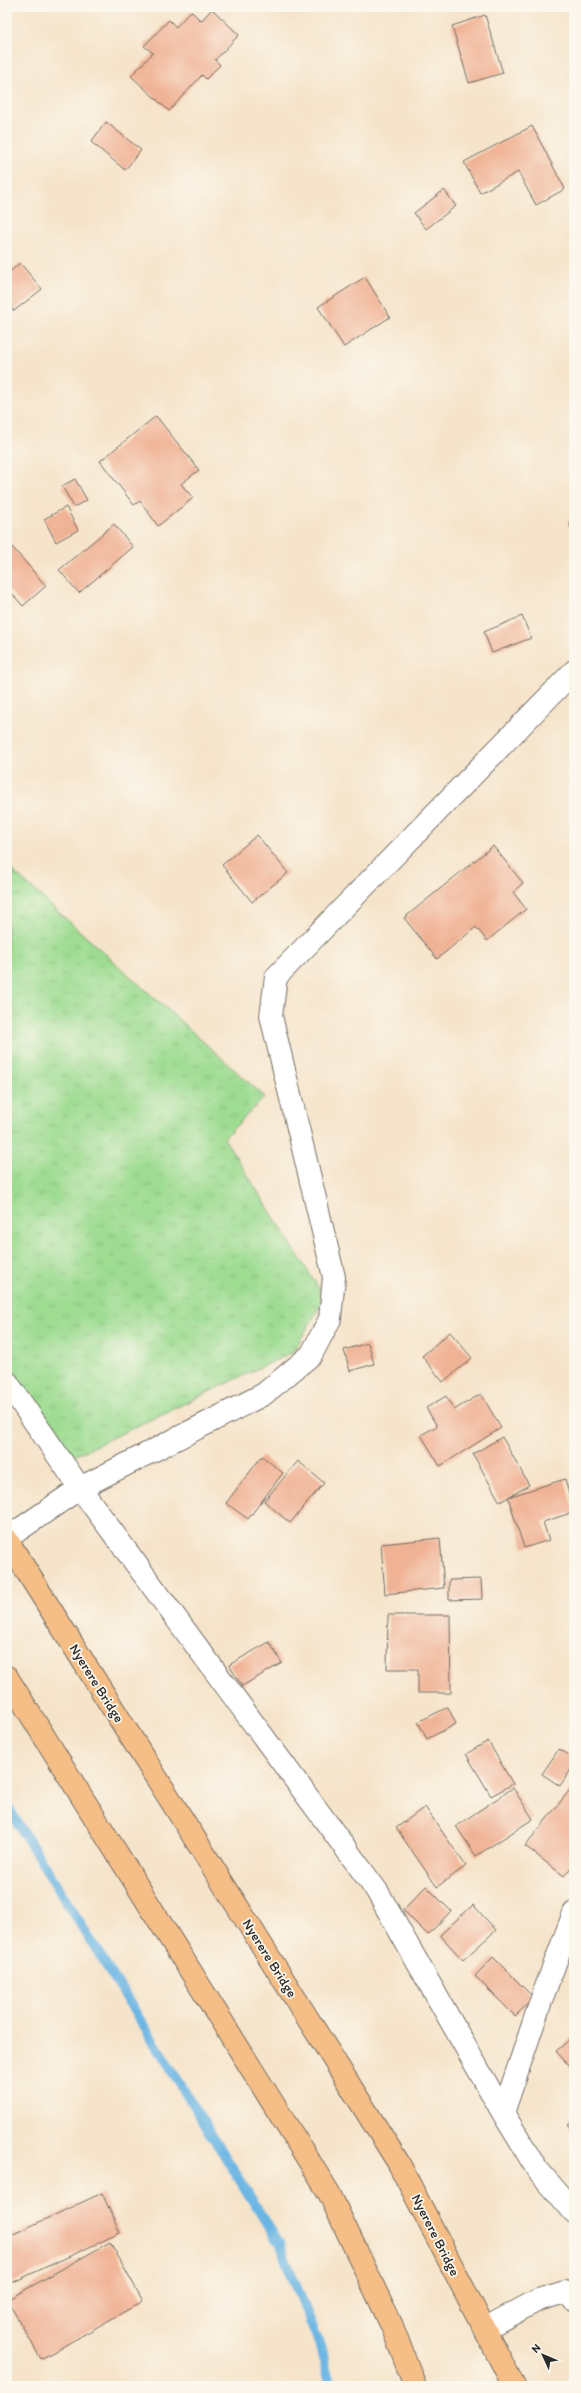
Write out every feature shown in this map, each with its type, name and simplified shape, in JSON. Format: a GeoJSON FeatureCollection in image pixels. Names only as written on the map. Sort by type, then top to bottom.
{"type":"FeatureCollection","features":[{"type":"Feature","properties":{"kind":"main road","name":"Nyerere Bridge"},"geometry":{"type":"LineString","coordinates":[[7,1539],[398,2162],[514,2386]]}},
{"type":"Feature","properties":{"kind":"main road"},"geometry":{"type":"LineString","coordinates":[[7,1677],[329,2193],[392,2326],[415,2386]]}},
{"type":"Feature","properties":{"kind":"street"},"geometry":{"type":"LineString","coordinates":[[7,1539],[80,1488],[264,1394],[311,1355],[330,1319],[334,1277],[270,1016],[276,977],[574,671]]}},
{"type":"Feature","properties":{"kind":"street"},"geometry":{"type":"LineString","coordinates":[[7,1382],[80,1488],[377,1891],[503,2113],[537,2169],[574,2212]]}},
{"type":"Feature","properties":{"kind":"street"},"geometry":{"type":"LineString","coordinates":[[503,2113],[543,1995],[574,1913]]}},
{"type":"Feature","properties":{"kind":"street"},"geometry":{"type":"LineString","coordinates":[[484,2329],[538,2300],[571,2293]]}},
{"type":"Feature","properties":{"kind":"green space"},"geometry":{"type":"Polygon","coordinates":[[[7,866],[265,1097],[224,1138],[325,1298],[293,1352],[76,1455],[37,1426],[7,1376],[7,866]]]}},
{"type":"Feature","properties":{"kind":"building"},"geometry":{"type":"Polygon","coordinates":[[[212,9],[239,35],[215,60],[220,65],[206,79],[202,75],[169,111],[131,76],[153,53],[144,46],[169,20],[176,27],[191,11],[201,21],[212,9]]]}},
{"type":"Feature","properties":{"kind":"building"},"geometry":{"type":"Polygon","coordinates":[[[485,15],[503,73],[469,83],[452,26],[485,15]]]}},
{"type":"Feature","properties":{"kind":"building"},"geometry":{"type":"Polygon","coordinates":[[[106,122],[141,150],[125,170],[91,142],[106,122]]]}},
{"type":"Feature","properties":{"kind":"building"},"geometry":{"type":"Polygon","coordinates":[[[532,126],[565,189],[536,205],[518,172],[480,193],[464,162],[532,126]]]}},
{"type":"Feature","properties":{"kind":"building"},"geometry":{"type":"Polygon","coordinates":[[[444,190],[456,206],[426,229],[414,213],[444,190]]]}},
{"type":"Feature","properties":{"kind":"building"},"geometry":{"type":"Polygon","coordinates":[[[20,263],[42,289],[14,311],[7,303],[7,274],[20,263]]]}},
{"type":"Feature","properties":{"kind":"building"},"geometry":{"type":"Polygon","coordinates":[[[365,277],[390,317],[344,347],[318,307],[365,277]]]}},
{"type":"Feature","properties":{"kind":"building"},"geometry":{"type":"Polygon","coordinates":[[[156,416],[199,470],[181,484],[193,498],[158,526],[140,501],[134,505],[100,461],[156,416]]]}},
{"type":"Feature","properties":{"kind":"building"},"geometry":{"type":"Polygon","coordinates":[[[573,478],[574,527],[570,527],[573,478]]]}},
{"type":"Feature","properties":{"kind":"building"},"geometry":{"type":"Polygon","coordinates":[[[75,479],[87,500],[74,507],[62,486],[75,479]]]}},
{"type":"Feature","properties":{"kind":"building"},"geometry":{"type":"Polygon","coordinates":[[[66,507],[78,530],[56,542],[44,519],[66,507]]]}},
{"type":"Feature","properties":{"kind":"building"},"geometry":{"type":"Polygon","coordinates":[[[114,524],[133,547],[79,593],[59,570],[114,524]]]}},
{"type":"Feature","properties":{"kind":"building"},"geometry":{"type":"Polygon","coordinates":[[[7,541],[46,586],[23,606],[7,588],[7,541]]]}},
{"type":"Feature","properties":{"kind":"building"},"geometry":{"type":"Polygon","coordinates":[[[522,616],[531,638],[492,653],[484,632],[522,616]]]}},
{"type":"Feature","properties":{"kind":"building"},"geometry":{"type":"Polygon","coordinates":[[[257,835],[288,873],[252,902],[222,865],[257,835]]]}},
{"type":"Feature","properties":{"kind":"building"},"geometry":{"type":"Polygon","coordinates":[[[493,846],[523,883],[513,892],[526,909],[487,941],[476,927],[437,959],[404,918],[493,846]]]}},
{"type":"Feature","properties":{"kind":"building"},"geometry":{"type":"Polygon","coordinates":[[[450,1332],[472,1358],[443,1382],[422,1356],[450,1332]]]}},
{"type":"Feature","properties":{"kind":"building"},"geometry":{"type":"Polygon","coordinates":[[[368,1343],[374,1364],[350,1371],[344,1350],[368,1343]]]}},
{"type":"Feature","properties":{"kind":"building"},"geometry":{"type":"Polygon","coordinates":[[[481,1394],[501,1428],[440,1466],[421,1435],[437,1426],[426,1408],[446,1396],[454,1410],[481,1394]]]}},
{"type":"Feature","properties":{"kind":"building"},"geometry":{"type":"Polygon","coordinates":[[[502,1437],[529,1485],[500,1502],[473,1454],[502,1437]]]}},
{"type":"Feature","properties":{"kind":"building"},"geometry":{"type":"Polygon","coordinates":[[[262,1456],[283,1473],[248,1519],[226,1503],[262,1456]]]}},
{"type":"Feature","properties":{"kind":"building"},"geometry":{"type":"Polygon","coordinates":[[[298,1461],[324,1483],[290,1523],[264,1501],[298,1461]]]}},
{"type":"Feature","properties":{"kind":"building"},"geometry":{"type":"Polygon","coordinates":[[[565,1479],[574,1512],[543,1522],[549,1540],[524,1548],[508,1497],[565,1479]]]}},
{"type":"Feature","properties":{"kind":"building"},"geometry":{"type":"Polygon","coordinates":[[[440,1538],[444,1588],[385,1594],[381,1544],[440,1538]]]}},
{"type":"Feature","properties":{"kind":"building"},"geometry":{"type":"Polygon","coordinates":[[[481,1579],[482,1599],[449,1600],[449,1580],[481,1579]]]}},
{"type":"Feature","properties":{"kind":"building"},"geometry":{"type":"Polygon","coordinates":[[[388,1615],[450,1615],[451,1693],[418,1693],[418,1669],[387,1669],[388,1615]]]}},
{"type":"Feature","properties":{"kind":"building"},"geometry":{"type":"Polygon","coordinates":[[[269,1642],[282,1663],[242,1686],[229,1665],[269,1642]]]}},
{"type":"Feature","properties":{"kind":"building"},"geometry":{"type":"Polygon","coordinates":[[[448,1707],[456,1724],[427,1739],[418,1722],[448,1707]]]}},
{"type":"Feature","properties":{"kind":"building"},"geometry":{"type":"Polygon","coordinates":[[[488,1741],[513,1784],[491,1796],[466,1754],[488,1741]]]}},
{"type":"Feature","properties":{"kind":"building"},"geometry":{"type":"Polygon","coordinates":[[[559,1749],[574,1758],[574,1765],[560,1786],[542,1774],[559,1749]]]}},
{"type":"Feature","properties":{"kind":"building"},"geometry":{"type":"Polygon","coordinates":[[[573,1786],[574,1864],[564,1876],[525,1846],[573,1786]]]}},
{"type":"Feature","properties":{"kind":"building"},"geometry":{"type":"Polygon","coordinates":[[[513,1788],[533,1819],[476,1856],[456,1826],[513,1788]]]}},
{"type":"Feature","properties":{"kind":"building"},"geometry":{"type":"Polygon","coordinates":[[[425,1807],[466,1866],[437,1887],[396,1828],[425,1807]]]}},
{"type":"Feature","properties":{"kind":"building"},"geometry":{"type":"Polygon","coordinates":[[[426,1886],[451,1911],[428,1935],[403,1910],[426,1886]]]}},
{"type":"Feature","properties":{"kind":"building"},"geometry":{"type":"Polygon","coordinates":[[[473,1905],[496,1930],[463,1960],[440,1935],[473,1905]]]}},
{"type":"Feature","properties":{"kind":"building"},"geometry":{"type":"Polygon","coordinates":[[[493,1957],[534,1998],[515,2016],[475,1976],[493,1957]]]}},
{"type":"Feature","properties":{"kind":"building"},"geometry":{"type":"Polygon","coordinates":[[[574,2036],[574,2065],[571,2068],[556,2051],[574,2036]]]}},
{"type":"Feature","properties":{"kind":"building"},"geometry":{"type":"Polygon","coordinates":[[[574,2120],[574,2132],[568,2125],[574,2120]]]}},
{"type":"Feature","properties":{"kind":"building"},"geometry":{"type":"Polygon","coordinates":[[[102,2193],[120,2233],[7,2285],[7,2237],[102,2193]]]}},
{"type":"Feature","properties":{"kind":"building"},"geometry":{"type":"Polygon","coordinates":[[[110,2242],[143,2301],[41,2359],[7,2300],[110,2242]]]}},
{"type":"Feature","properties":{"kind":"waterway"},"geometry":{"type":"LineString","coordinates":[[7,1806],[279,2243],[319,2343],[331,2386]]}}]}
